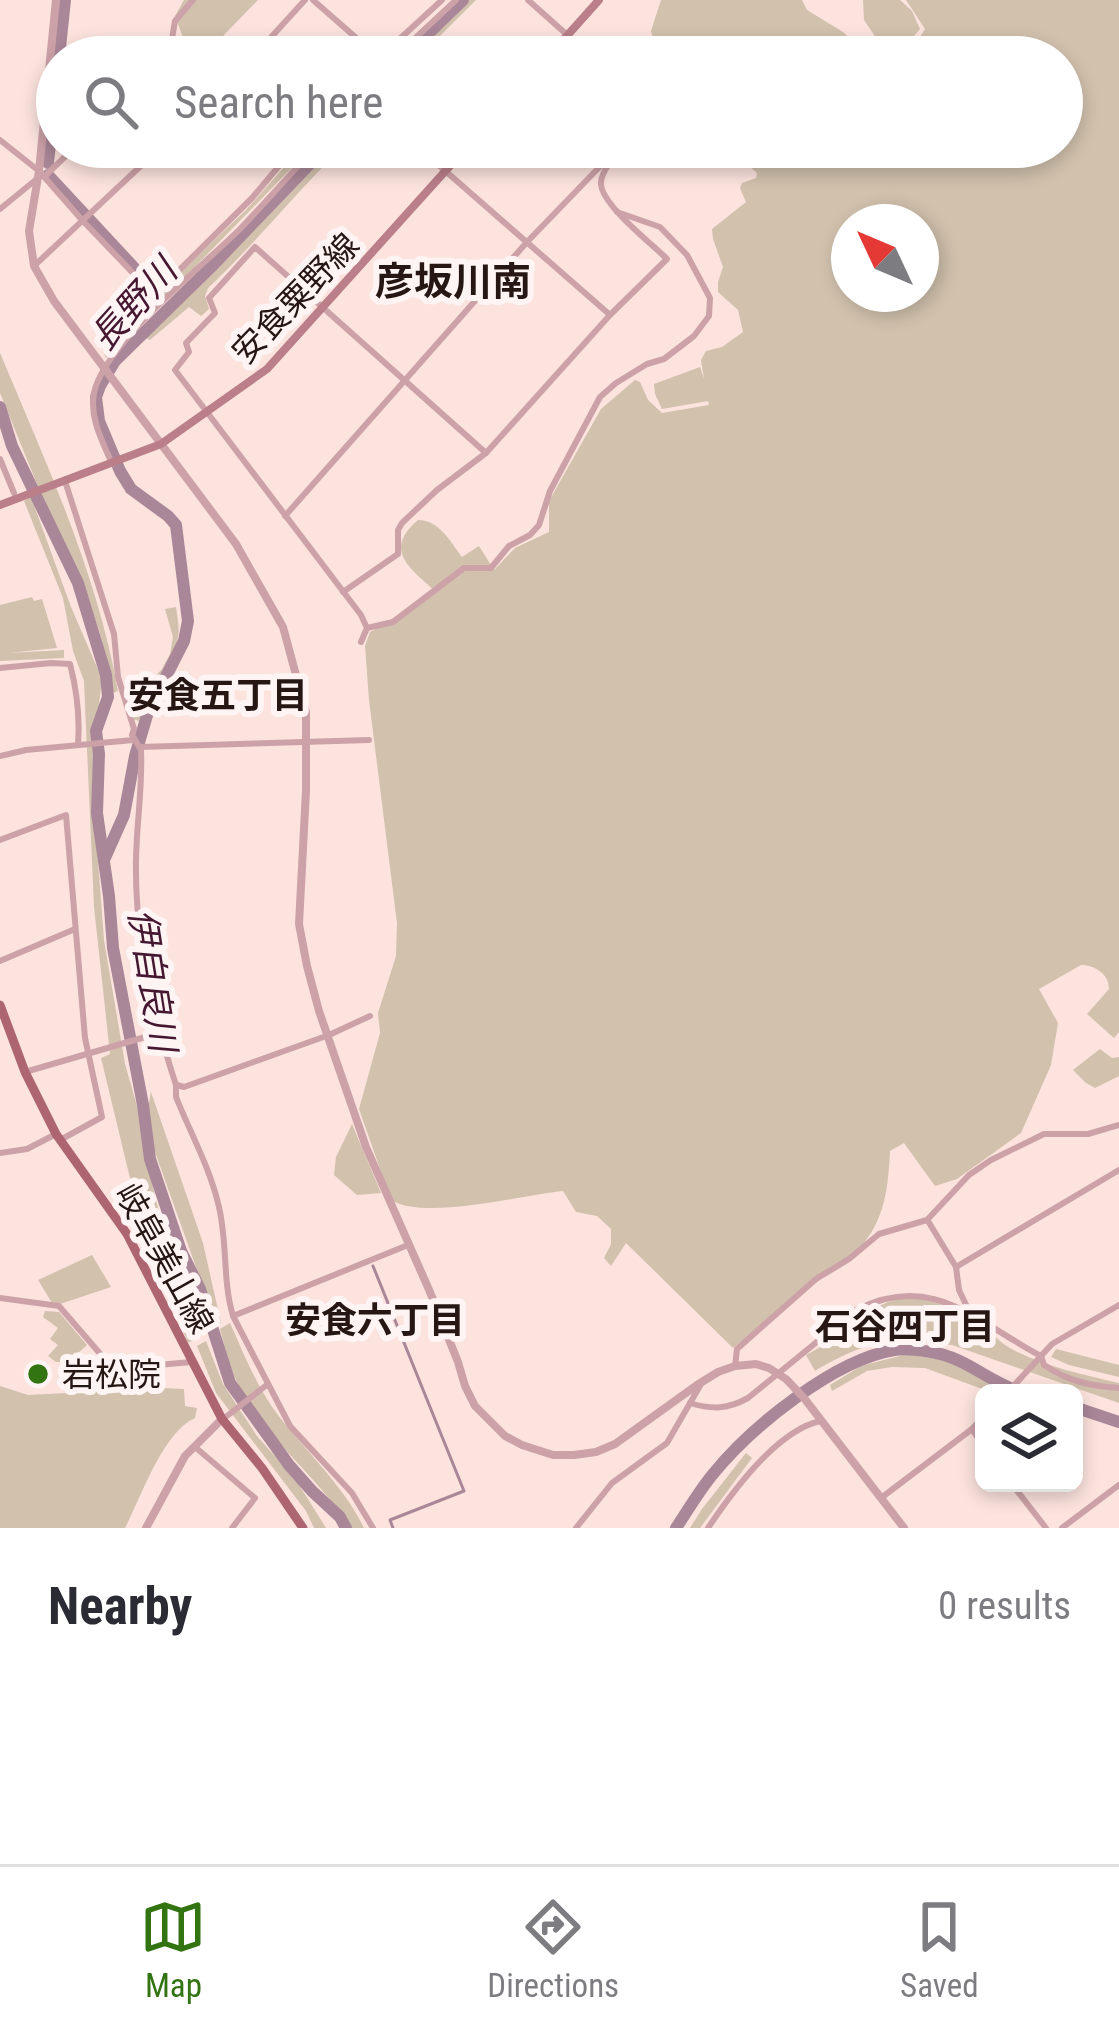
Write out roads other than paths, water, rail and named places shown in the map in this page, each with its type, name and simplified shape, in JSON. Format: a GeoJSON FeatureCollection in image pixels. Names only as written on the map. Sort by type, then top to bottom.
{"type":"FeatureCollection","features":[{"type":"Feature","properties":{"kind":"main road"},"geometry":{"type":"LineString","coordinates":[[568,34],[599,0]]}},
{"type":"Feature","properties":{"kind":"main road","name":"安食粟野線"},"geometry":{"type":"LineString","coordinates":[[0,505],[15,495],[161,444],[267,369],[449,168]]}},
{"type":"Feature","properties":{"kind":"main road","name":"岐阜美山線"},"geometry":{"type":"LineString","coordinates":[[0,1004],[25,1072],[58,1137],[127,1234],[222,1419],[303,1528]]}},
{"type":"Feature","properties":{"kind":"street"},"geometry":{"type":"LineString","coordinates":[[53,36],[56,0]]}},
{"type":"Feature","properties":{"kind":"street"},"geometry":{"type":"LineString","coordinates":[[172,36],[175,21],[193,0]]}},
{"type":"Feature","properties":{"kind":"street"},"geometry":{"type":"LineString","coordinates":[[274,36],[309,0],[353,36]]}},
{"type":"Feature","properties":{"kind":"street"},"geometry":{"type":"LineString","coordinates":[[402,36],[442,0]]}},
{"type":"Feature","properties":{"kind":"street"},"geometry":{"type":"LineString","coordinates":[[417,36],[456,0]]}},
{"type":"Feature","properties":{"kind":"street"},"geometry":{"type":"LineString","coordinates":[[528,0],[568,34]]}},
{"type":"Feature","properties":{"kind":"street"},"geometry":{"type":"LineString","coordinates":[[0,140],[85,218],[154,295],[252,198],[272,168]]}},
{"type":"Feature","properties":{"kind":"street"},"geometry":{"type":"LineString","coordinates":[[41,168],[29,231],[40,280],[236,544],[271,600],[293,656],[306,712],[299,923],[312,986],[355,1117],[476,1406],[505,1436],[522,1445],[553,1455],[596,1452],[627,1437],[718,1372],[756,1364],[779,1373],[904,1528]]}},
{"type":"Feature","properties":{"kind":"street"},"geometry":{"type":"LineString","coordinates":[[0,209],[53,168]]}},
{"type":"Feature","properties":{"kind":"street"},"geometry":{"type":"LineString","coordinates":[[34,266],[139,168]]}},
{"type":"Feature","properties":{"kind":"street"},"geometry":{"type":"LineString","coordinates":[[116,462],[92,410],[104,369],[127,339],[297,168]]}},
{"type":"Feature","properties":{"kind":"street"},"geometry":{"type":"LineString","coordinates":[[441,168],[610,315]]}},
{"type":"Feature","properties":{"kind":"street"},"geometry":{"type":"LineString","coordinates":[[285,516],[527,242],[600,168]]}},
{"type":"Feature","properties":{"kind":"street"},"geometry":{"type":"LineString","coordinates":[[343,592],[398,554],[402,523],[486,454],[610,315],[667,259],[607,197],[601,182],[607,168]]}},
{"type":"Feature","properties":{"kind":"street"},"geometry":{"type":"LineString","coordinates":[[367,628],[393,622],[464,568],[491,568],[509,545],[530,535],[599,398],[647,364],[664,359],[694,336],[709,316],[710,298],[687,255],[661,227],[617,212]]}},
{"type":"Feature","properties":{"kind":"street"},"geometry":{"type":"LineString","coordinates":[[362,642],[367,628],[362,615],[175,370],[189,352],[186,343],[215,313],[209,298],[255,247],[486,454]]}},
{"type":"Feature","properties":{"kind":"street"},"geometry":{"type":"LineString","coordinates":[[0,460],[15,495]]}},
{"type":"Feature","properties":{"kind":"street"},"geometry":{"type":"LineString","coordinates":[[62,482],[115,634],[118,677],[142,766],[136,878],[155,1034],[219,1205],[233,1316],[290,1426],[352,1493],[373,1528]]}},
{"type":"Feature","properties":{"kind":"street"},"geometry":{"type":"LineString","coordinates":[[0,668],[70,664],[80,744]]}},
{"type":"Feature","properties":{"kind":"street"},"geometry":{"type":"LineString","coordinates":[[0,756],[80,744],[369,740]]}},
{"type":"Feature","properties":{"kind":"street"},"geometry":{"type":"LineString","coordinates":[[0,839],[66,815],[89,1055],[102,1117],[27,1149],[0,1153]]}},
{"type":"Feature","properties":{"kind":"street"},"geometry":{"type":"LineString","coordinates":[[0,961],[75,929]]}},
{"type":"Feature","properties":{"kind":"street"},"geometry":{"type":"LineString","coordinates":[[176,1085],[184,1087],[370,1016]]}},
{"type":"Feature","properties":{"kind":"street"},"geometry":{"type":"LineString","coordinates":[[25,1072],[155,1034]]}},
{"type":"Feature","properties":{"kind":"street"},"geometry":{"type":"LineString","coordinates":[[736,1366],[737,1349],[816,1279],[879,1234],[927,1220],[969,1175],[991,1160],[1044,1134],[1088,1134],[1119,1124]]}},
{"type":"Feature","properties":{"kind":"street"},"geometry":{"type":"LineString","coordinates":[[956,1267],[1119,1171]]}},
{"type":"Feature","properties":{"kind":"street"},"geometry":{"type":"LineString","coordinates":[[927,1220],[956,1267],[959,1291],[970,1314]]}},
{"type":"Feature","properties":{"kind":"street"},"geometry":{"type":"LineString","coordinates":[[233,1316],[407,1244]]}},
{"type":"Feature","properties":{"kind":"street"},"geometry":{"type":"LineString","coordinates":[[690,1403],[729,1408],[748,1398],[856,1310],[876,1300],[913,1294],[952,1303],[1063,1377],[1119,1388]]}},
{"type":"Feature","properties":{"kind":"street"},"geometry":{"type":"LineString","coordinates":[[0,1298],[59,1306],[109,1364],[124,1368],[191,1362]]}},
{"type":"Feature","properties":{"kind":"street"},"geometry":{"type":"LineString","coordinates":[[1015,1384],[1052,1344],[1119,1304]]}},
{"type":"Feature","properties":{"kind":"street"},"geometry":{"type":"LineString","coordinates":[[576,1528],[612,1483],[667,1443],[701,1382]]}},
{"type":"Feature","properties":{"kind":"street"},"geometry":{"type":"LineString","coordinates":[[146,1528],[185,1456],[222,1419],[266,1386]]}},
{"type":"Feature","properties":{"kind":"street"},"geometry":{"type":"LineString","coordinates":[[708,1528],[782,1442],[820,1419]]}},
{"type":"Feature","properties":{"kind":"street"},"geometry":{"type":"LineString","coordinates":[[881,1498],[975,1426]]}},
{"type":"Feature","properties":{"kind":"street"},"geometry":{"type":"LineString","coordinates":[[972,1429],[975,1434]]}},
{"type":"Feature","properties":{"kind":"street"},"geometry":{"type":"LineString","coordinates":[[195,1447],[256,1498],[232,1528]]}},
{"type":"Feature","properties":{"kind":"street"},"geometry":{"type":"LineString","coordinates":[[1062,1528],[1119,1485]]}},
{"type":"Feature","properties":{"kind":"street"},"geometry":{"type":"LineString","coordinates":[[1018,1492],[1046,1528]]}},
{"type":"Feature","properties":{"kind":"waterway"},"geometry":{"type":"LineString","coordinates":[[61,36],[65,0]]}},
{"type":"Feature","properties":{"kind":"waterway","name":"長野川"},"geometry":{"type":"LineString","coordinates":[[426,36],[463,0]]}},
{"type":"Feature","properties":{"kind":"waterway","name":"長野川"},"geometry":{"type":"LineString","coordinates":[[104,860],[124,815],[148,712],[184,641],[188,621],[176,525],[131,489],[99,421],[96,397],[115,361],[306,168]]}},
{"type":"Feature","properties":{"kind":"waterway"},"geometry":{"type":"LineString","coordinates":[[48,175],[152,287],[152,301]]}},
{"type":"Feature","properties":{"kind":"waterway","name":"伊自良川"},"geometry":{"type":"LineString","coordinates":[[0,407],[12,446],[78,583],[106,675],[108,697],[96,731],[97,813],[113,948],[150,1159],[230,1383],[289,1465],[346,1528]]}},
{"type":"Feature","properties":{"kind":"waterway"},"geometry":{"type":"LineString","coordinates":[[373,1266],[464,1491],[390,1520],[393,1528]]}},
{"type":"Feature","properties":{"kind":"waterway","name":"伊自良川"},"geometry":{"type":"LineString","coordinates":[[676,1528],[713,1474],[749,1436],[795,1398],[846,1367],[894,1350],[922,1351],[944,1355],[1000,1384]]}},
{"type":"Feature","properties":{"kind":"waterway","name":"伊自良川"},"geometry":{"type":"LineString","coordinates":[[1083,1410],[1119,1422]]}},
{"type":"Feature","properties":{"kind":"place","name":"岩松院"},"geometry":{"type":"Point","coordinates":[38,1374]}},
{"type":"Feature","properties":{"kind":"district","name":"彦坂川南"},"geometry":{"type":"Point","coordinates":[453,281]}},
{"type":"Feature","properties":{"kind":"district","name":"安食五丁目"},"geometry":{"type":"Point","coordinates":[218,695]}},
{"type":"Feature","properties":{"kind":"district","name":"安食六丁目"},"geometry":{"type":"Point","coordinates":[375,1320]}},
{"type":"Feature","properties":{"kind":"district","name":"石谷四丁目"},"geometry":{"type":"Point","coordinates":[905,1326]}}]}
